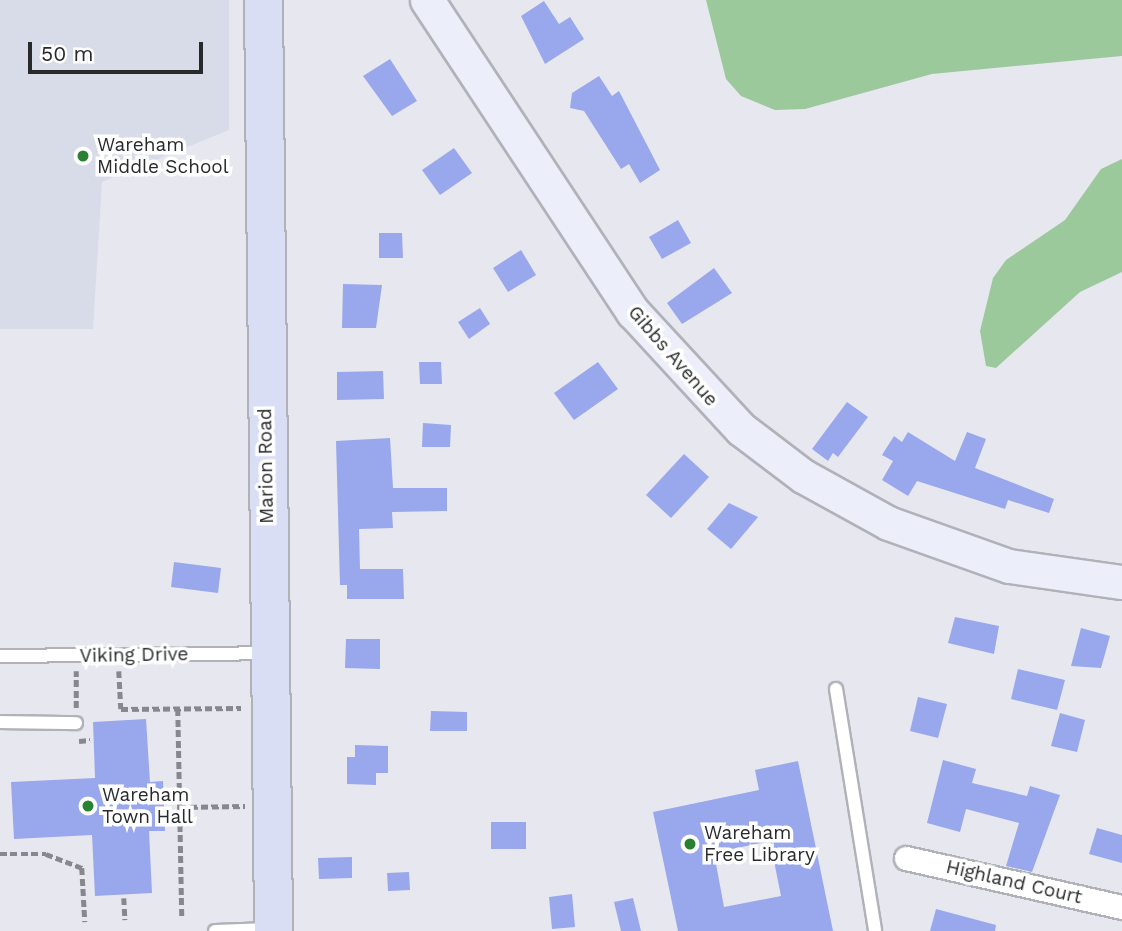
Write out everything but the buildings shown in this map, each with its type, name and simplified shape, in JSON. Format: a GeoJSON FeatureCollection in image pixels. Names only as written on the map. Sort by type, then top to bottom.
{"type":"FeatureCollection","features":[{"type":"Feature","properties":{"kind":"main road","name":"Marion Road"},"geometry":{"type":"LineString","coordinates":[[263,0],[273,930]]}},
{"type":"Feature","properties":{"kind":"main road","name":"Gibbs Avenue"},"geometry":{"type":"LineString","coordinates":[[427,0],[633,312],[741,429],[803,476],[888,523],[1009,566],[1122,582]]}},
{"type":"Feature","properties":{"kind":"street","name":"Highland Court"},"geometry":{"type":"LineString","coordinates":[[906,858],[1122,907]]}},
{"type":"Feature","properties":{"kind":"lane","name":"Viking Drive"},"geometry":{"type":"LineString","coordinates":[[0,656],[268,653]]}},
{"type":"Feature","properties":{"kind":"lane"},"geometry":{"type":"LineString","coordinates":[[836,689],[875,931]]}},
{"type":"Feature","properties":{"kind":"lane"},"geometry":{"type":"LineString","coordinates":[[0,722],[76,723]]}},
{"type":"Feature","properties":{"kind":"lane"},"geometry":{"type":"LineString","coordinates":[[215,931],[273,930]]}},
{"type":"Feature","properties":{"kind":"path"},"geometry":{"type":"LineString","coordinates":[[119,670],[121,709],[252,708]]}},
{"type":"Feature","properties":{"kind":"path"},"geometry":{"type":"LineString","coordinates":[[178,709],[182,918]]}},
{"type":"Feature","properties":{"kind":"path"},"geometry":{"type":"LineString","coordinates":[[180,807],[246,806]]}},
{"type":"Feature","properties":{"kind":"path"},"geometry":{"type":"LineString","coordinates":[[0,854],[46,854],[82,868],[85,922]]}},
{"type":"Feature","properties":{"kind":"path"},"geometry":{"type":"LineString","coordinates":[[124,898],[125,920]]}},
{"type":"Feature","properties":{"kind":"shaded area","name":"Wareham Middle School"},"geometry":{"type":"Polygon","coordinates":[[[0,0],[229,0],[229,130],[102,182],[93,329],[0,329],[0,0]]]}},
{"type":"Feature","properties":{"kind":"green space"},"geometry":{"type":"Polygon","coordinates":[[[706,0],[1122,0],[1122,56],[932,74],[805,109],[775,110],[741,96],[726,79],[706,0]]]}},
{"type":"Feature","properties":{"kind":"green space"},"geometry":{"type":"Polygon","coordinates":[[[1122,159],[1122,272],[1080,292],[996,368],[986,366],[980,331],[993,278],[1006,260],[1065,220],[1101,169],[1122,159]]]}},
{"type":"Feature","properties":{"kind":"place","name":"Wareham Middle School"},"geometry":{"type":"Point","coordinates":[83,156]}},
{"type":"Feature","properties":{"kind":"place","name":"Wareham Town Hall"},"geometry":{"type":"Point","coordinates":[88,806]}},
{"type":"Feature","properties":{"kind":"place","name":"Wareham Free Library"},"geometry":{"type":"Point","coordinates":[690,844]}}]}
